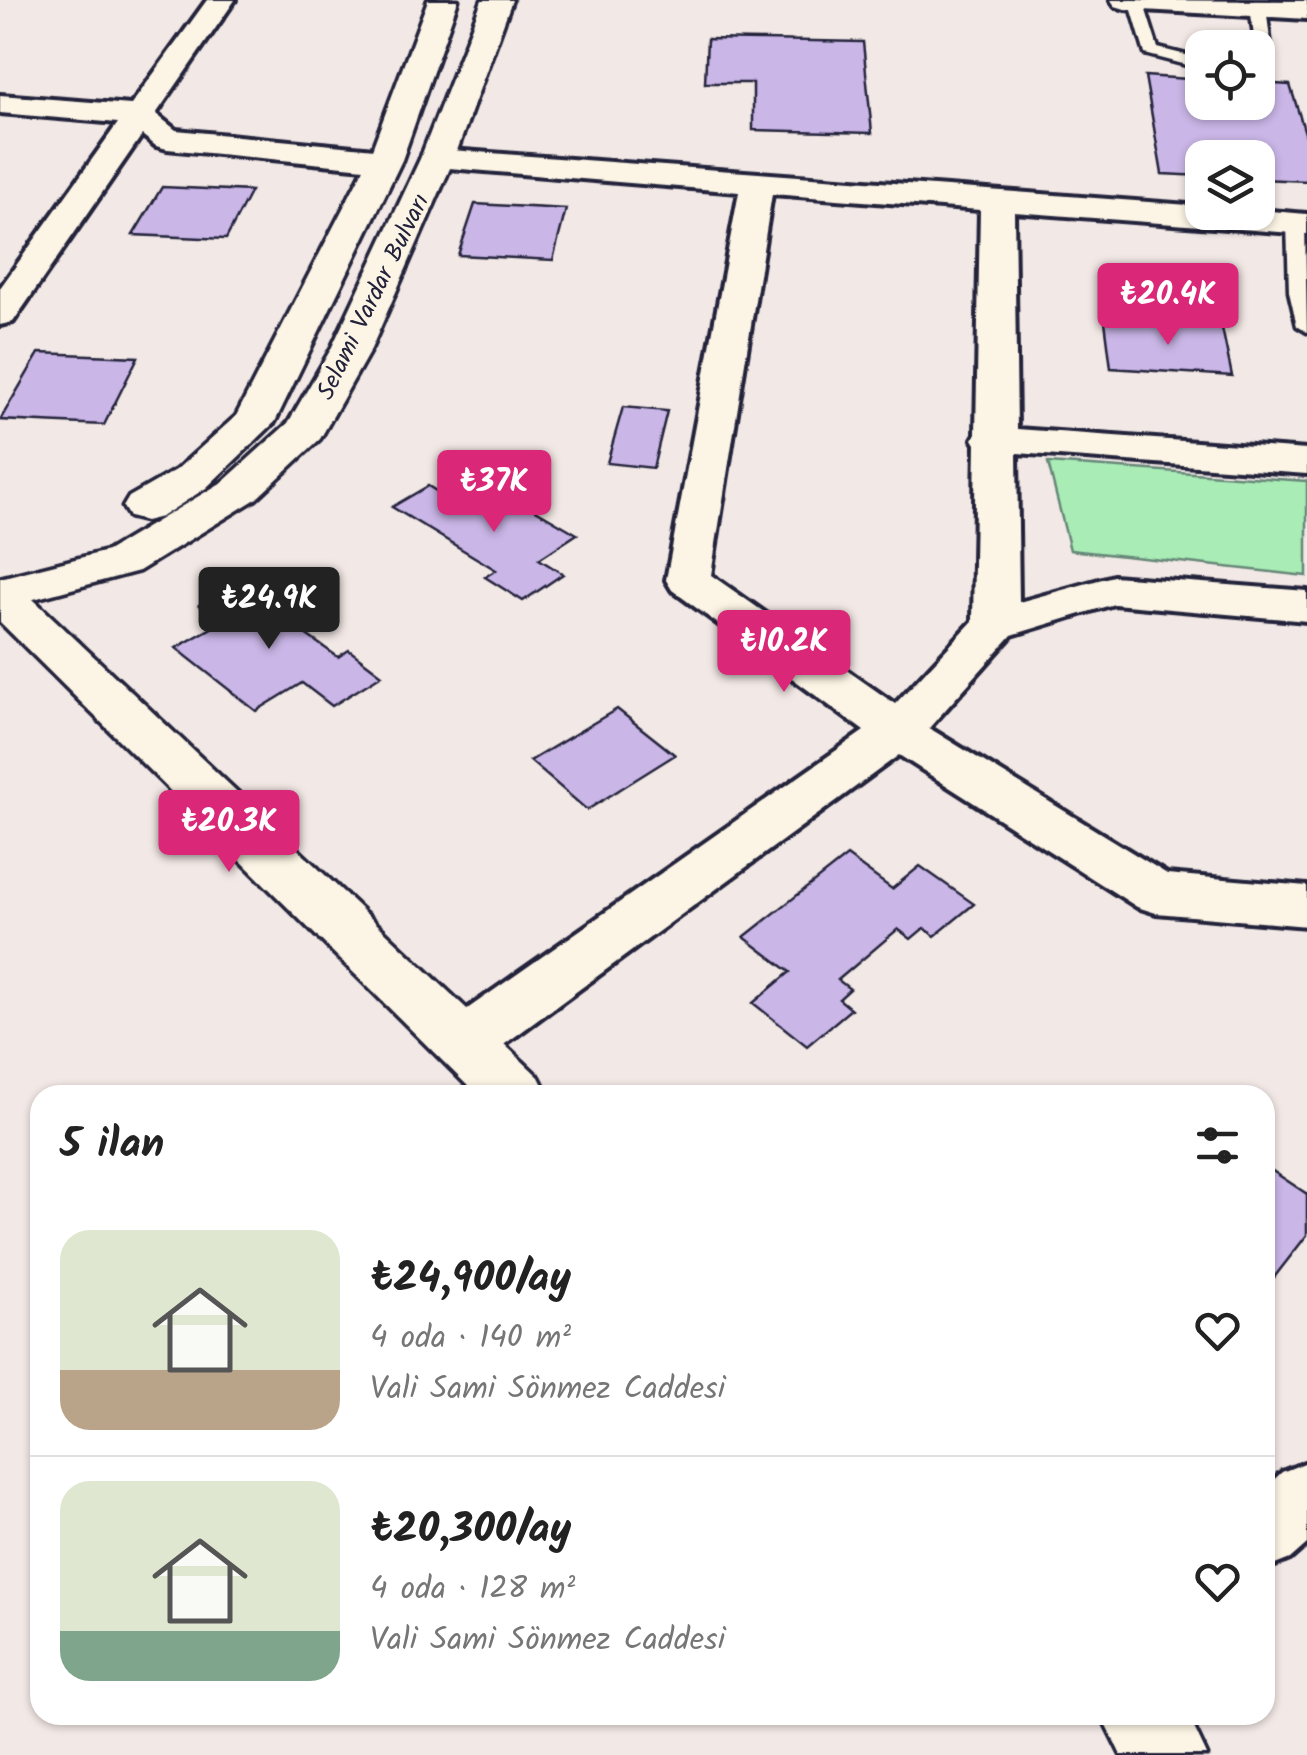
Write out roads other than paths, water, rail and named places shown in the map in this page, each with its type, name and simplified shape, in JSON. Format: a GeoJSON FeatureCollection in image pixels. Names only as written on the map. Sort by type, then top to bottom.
{"type":"FeatureCollection","features":[{"type":"Feature","properties":{"kind":"street"},"geometry":{"type":"LineString","coordinates":[[0,314],[221,0]]}},
{"type":"Feature","properties":{"kind":"street","name":"Selami Vardar Bulvarı"},"geometry":{"type":"LineString","coordinates":[[0,594],[191,479],[254,422],[386,160],[443,0]]}},
{"type":"Feature","properties":{"kind":"street","name":"Selami Vardar Bulvarı"},"geometry":{"type":"LineString","coordinates":[[0,594],[124,561],[240,490],[305,430],[352,348],[437,160],[497,0]]}},
{"type":"Feature","properties":{"kind":"street"},"geometry":{"type":"LineString","coordinates":[[1125,0],[1307,10]]}},
{"type":"Feature","properties":{"kind":"street"},"geometry":{"type":"LineString","coordinates":[[0,104],[138,116],[167,139],[386,160]]}},
{"type":"Feature","properties":{"kind":"street"},"geometry":{"type":"LineString","coordinates":[[437,160],[1301,223]]}},
{"type":"Feature","properties":{"kind":"street"},"geometry":{"type":"LineString","coordinates":[[757,183],[688,580],[898,730],[1156,892],[1307,906]]}},
{"type":"Feature","properties":{"kind":"street"},"geometry":{"type":"LineString","coordinates":[[996,624],[993,440],[997,202]]}},
{"type":"Feature","properties":{"kind":"street"},"geometry":{"type":"LineString","coordinates":[[993,440],[1307,462]]}},
{"type":"Feature","properties":{"kind":"street"},"geometry":{"type":"LineString","coordinates":[[463,1043],[898,730],[996,624],[1113,590],[1307,606]]}},
{"type":"Feature","properties":{"kind":"street"},"geometry":{"type":"LineString","coordinates":[[0,594],[506,1085]]}},
{"type":"Feature","properties":{"kind":"street"},"geometry":{"type":"LineString","coordinates":[[1275,1525],[1307,1496]]}},
{"type":"Feature","properties":{"kind":"street"},"geometry":{"type":"LineString","coordinates":[[1148,1725],[1168,1755]]}},
{"type":"Feature","properties":{"kind":"lane"},"geometry":{"type":"LineString","coordinates":[[1136,0],[1152,51],[1185,60]]}},
{"type":"Feature","properties":{"kind":"lane"},"geometry":{"type":"LineString","coordinates":[[1258,7],[1261,30]]}},
{"type":"Feature","properties":{"kind":"lane"},"geometry":{"type":"LineString","coordinates":[[1301,223],[1299,292],[1307,326]]}}]}
